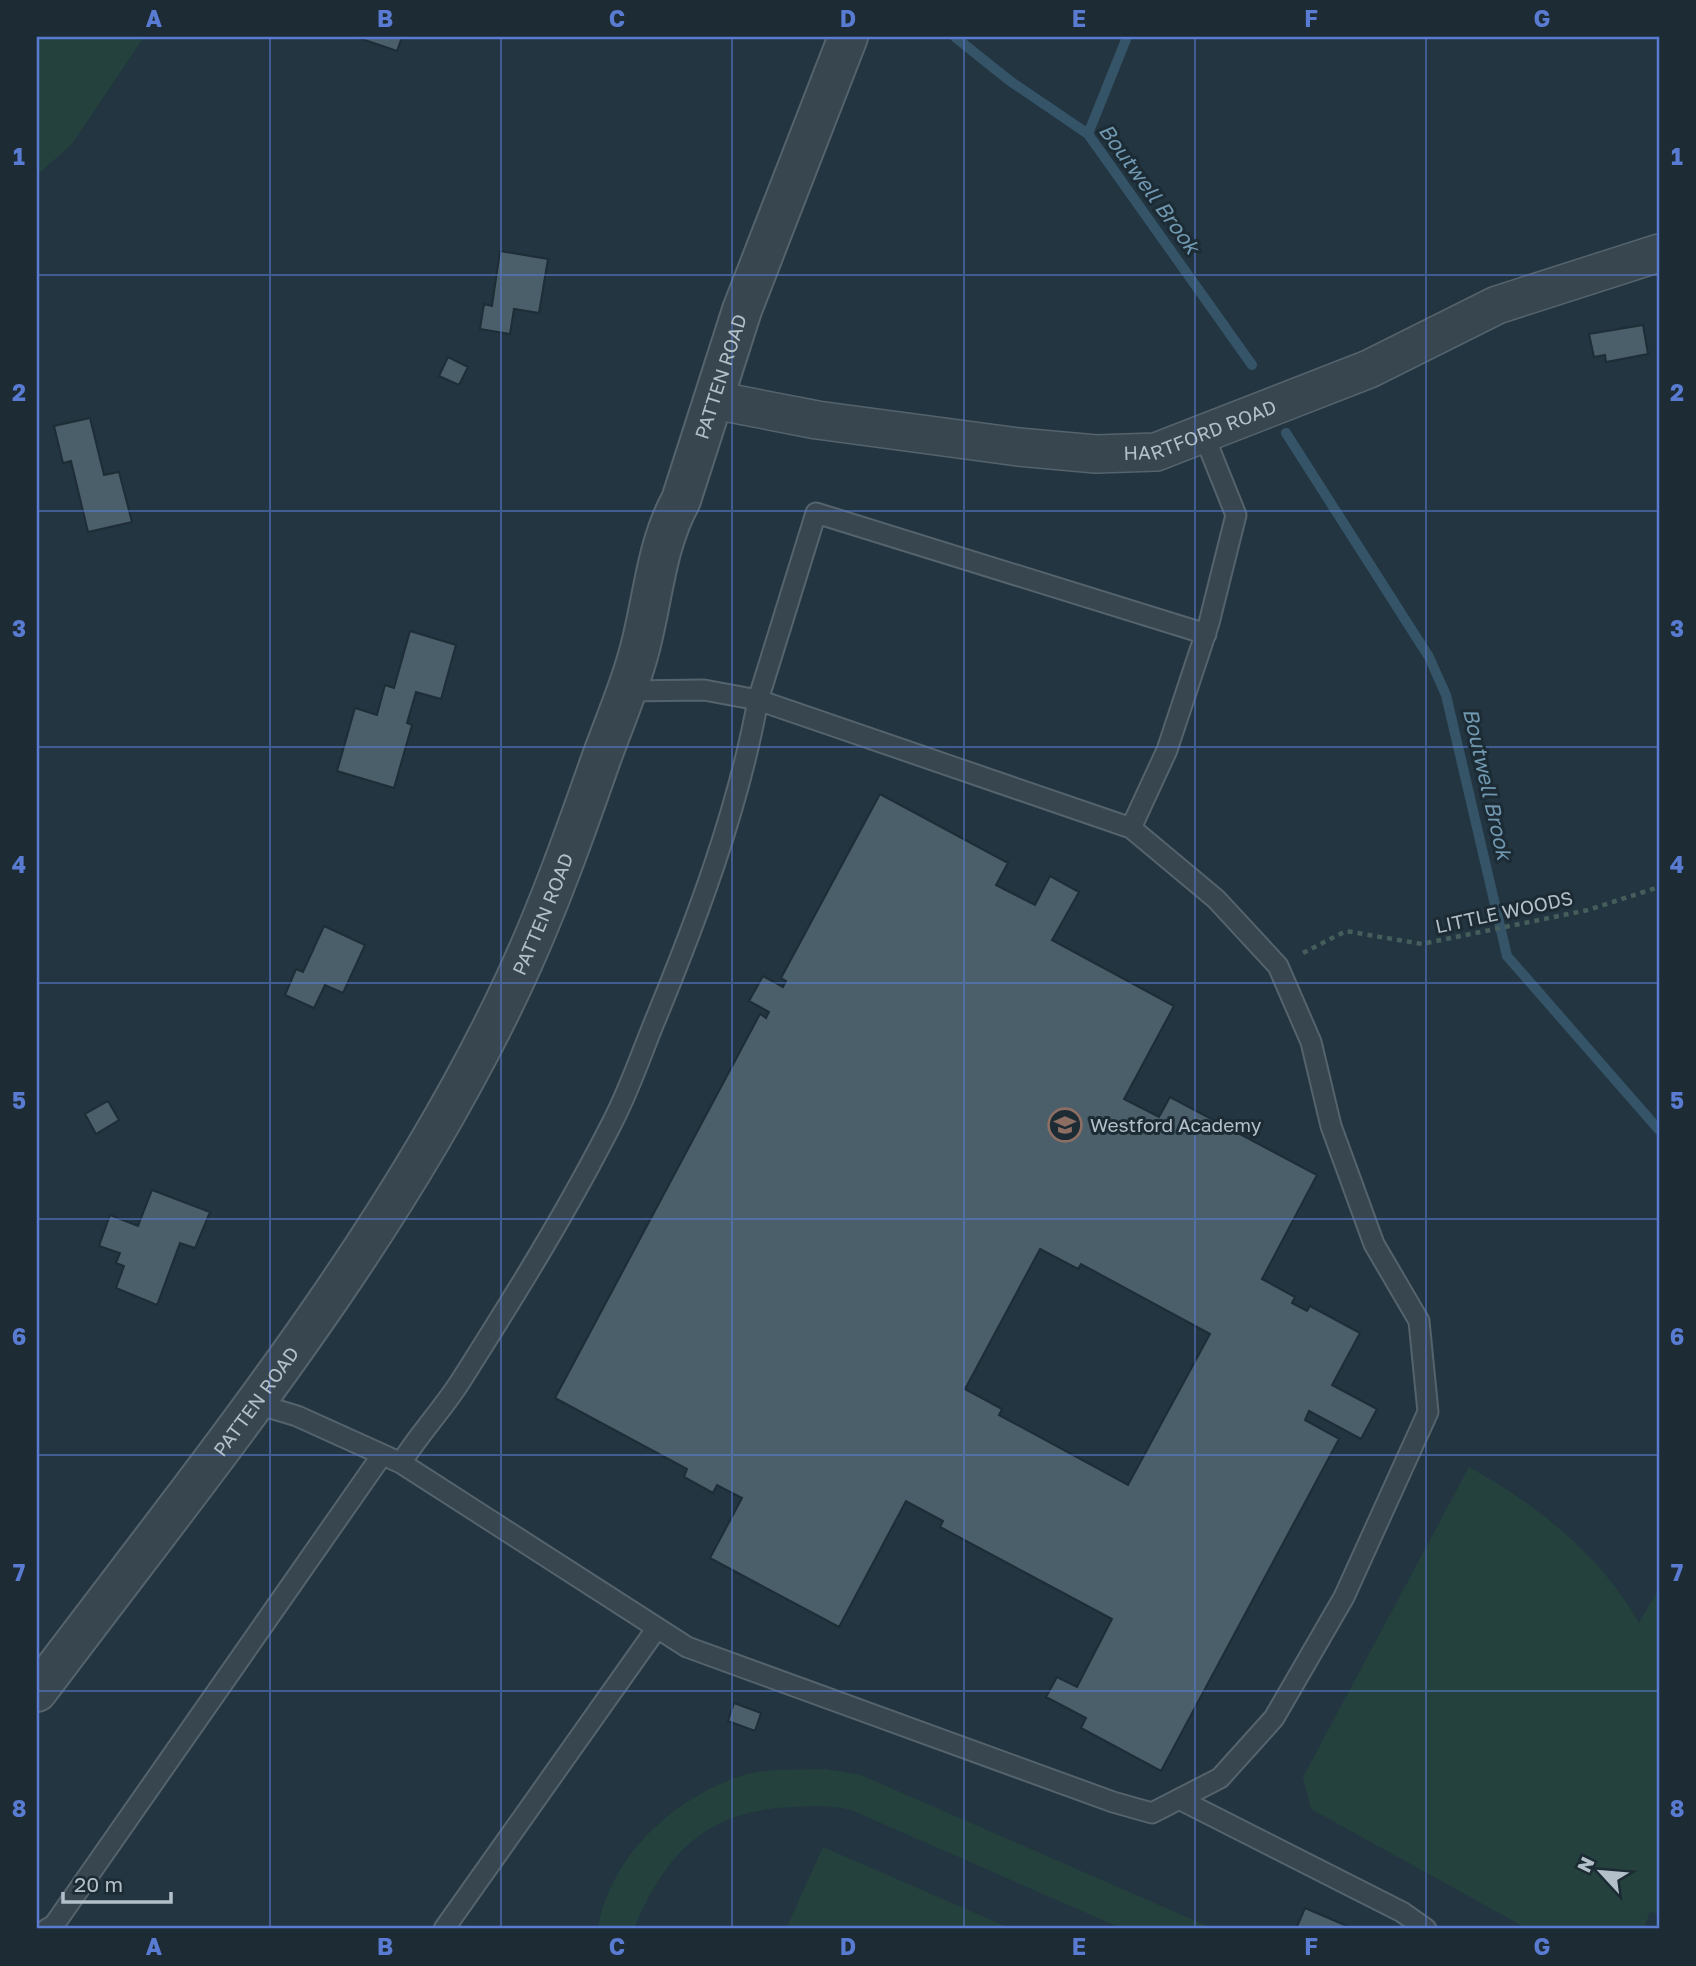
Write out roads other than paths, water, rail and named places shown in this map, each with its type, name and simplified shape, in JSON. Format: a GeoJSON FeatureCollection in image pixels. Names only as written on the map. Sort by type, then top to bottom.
{"type":"FeatureCollection","features":[{"type":"Feature","properties":{"kind":"street","name":"PATTEN ROAD"},"geometry":{"type":"LineString","coordinates":[[37,1692],[296,1347],[406,1180],[470,1072],[546,910],[626,691],[637,658],[667,526],[681,500],[742,310],[772,228],[848,37]]}},
{"type":"Feature","properties":{"kind":"street","name":"HARTFORD ROAD"},"geometry":{"type":"LineString","coordinates":[[714,400],[932,437],[1096,454],[1156,452],[1369,369],[1497,304],[1659,253]]}},
{"type":"Feature","properties":{"kind":"lane"},"geometry":{"type":"LineString","coordinates":[[1131,828],[1167,750],[1206,634],[1236,515],[1203,433]]}},
{"type":"Feature","properties":{"kind":"lane"},"geometry":{"type":"LineString","coordinates":[[401,1463],[419,1433],[458,1384],[548,1238],[614,1119],[688,942],[733,800],[751,739],[758,699],[816,513],[1206,634]]}},
{"type":"Feature","properties":{"kind":"lane"},"geometry":{"type":"LineString","coordinates":[[254,1403],[297,1416],[401,1463],[687,1647],[1152,1813],[1220,1779],[1274,1718],[1344,1597],[1428,1412],[1419,1321],[1374,1244],[1331,1126],[1311,1042],[1278,966],[1216,899],[1131,828],[758,699],[704,690],[626,691]]}},
{"type":"Feature","properties":{"kind":"lane"},"geometry":{"type":"LineString","coordinates":[[47,1929],[62,1913],[382,1455]]}},
{"type":"Feature","properties":{"kind":"lane"},"geometry":{"type":"LineString","coordinates":[[444,1929],[657,1628]]}},
{"type":"Feature","properties":{"kind":"lane"},"geometry":{"type":"LineString","coordinates":[[1179,1799],[1402,1912],[1426,1929]]}},
{"type":"Feature","properties":{"kind":"waterway","name":"Boutwell Brook"},"geometry":{"type":"LineString","coordinates":[[955,37],[1010,81],[1088,134],[1252,365]]}},
{"type":"Feature","properties":{"kind":"waterway"},"geometry":{"type":"LineString","coordinates":[[1088,134],[1127,37]]}},
{"type":"Feature","properties":{"kind":"waterway","name":"Boutwell Brook"},"geometry":{"type":"LineString","coordinates":[[1286,433],[1429,657],[1446,695],[1507,956],[1659,1130]]}},
{"type":"Feature","properties":{"kind":"place","name":"Westford Academy"},"geometry":{"type":"Point","coordinates":[1065,1125]}}]}
